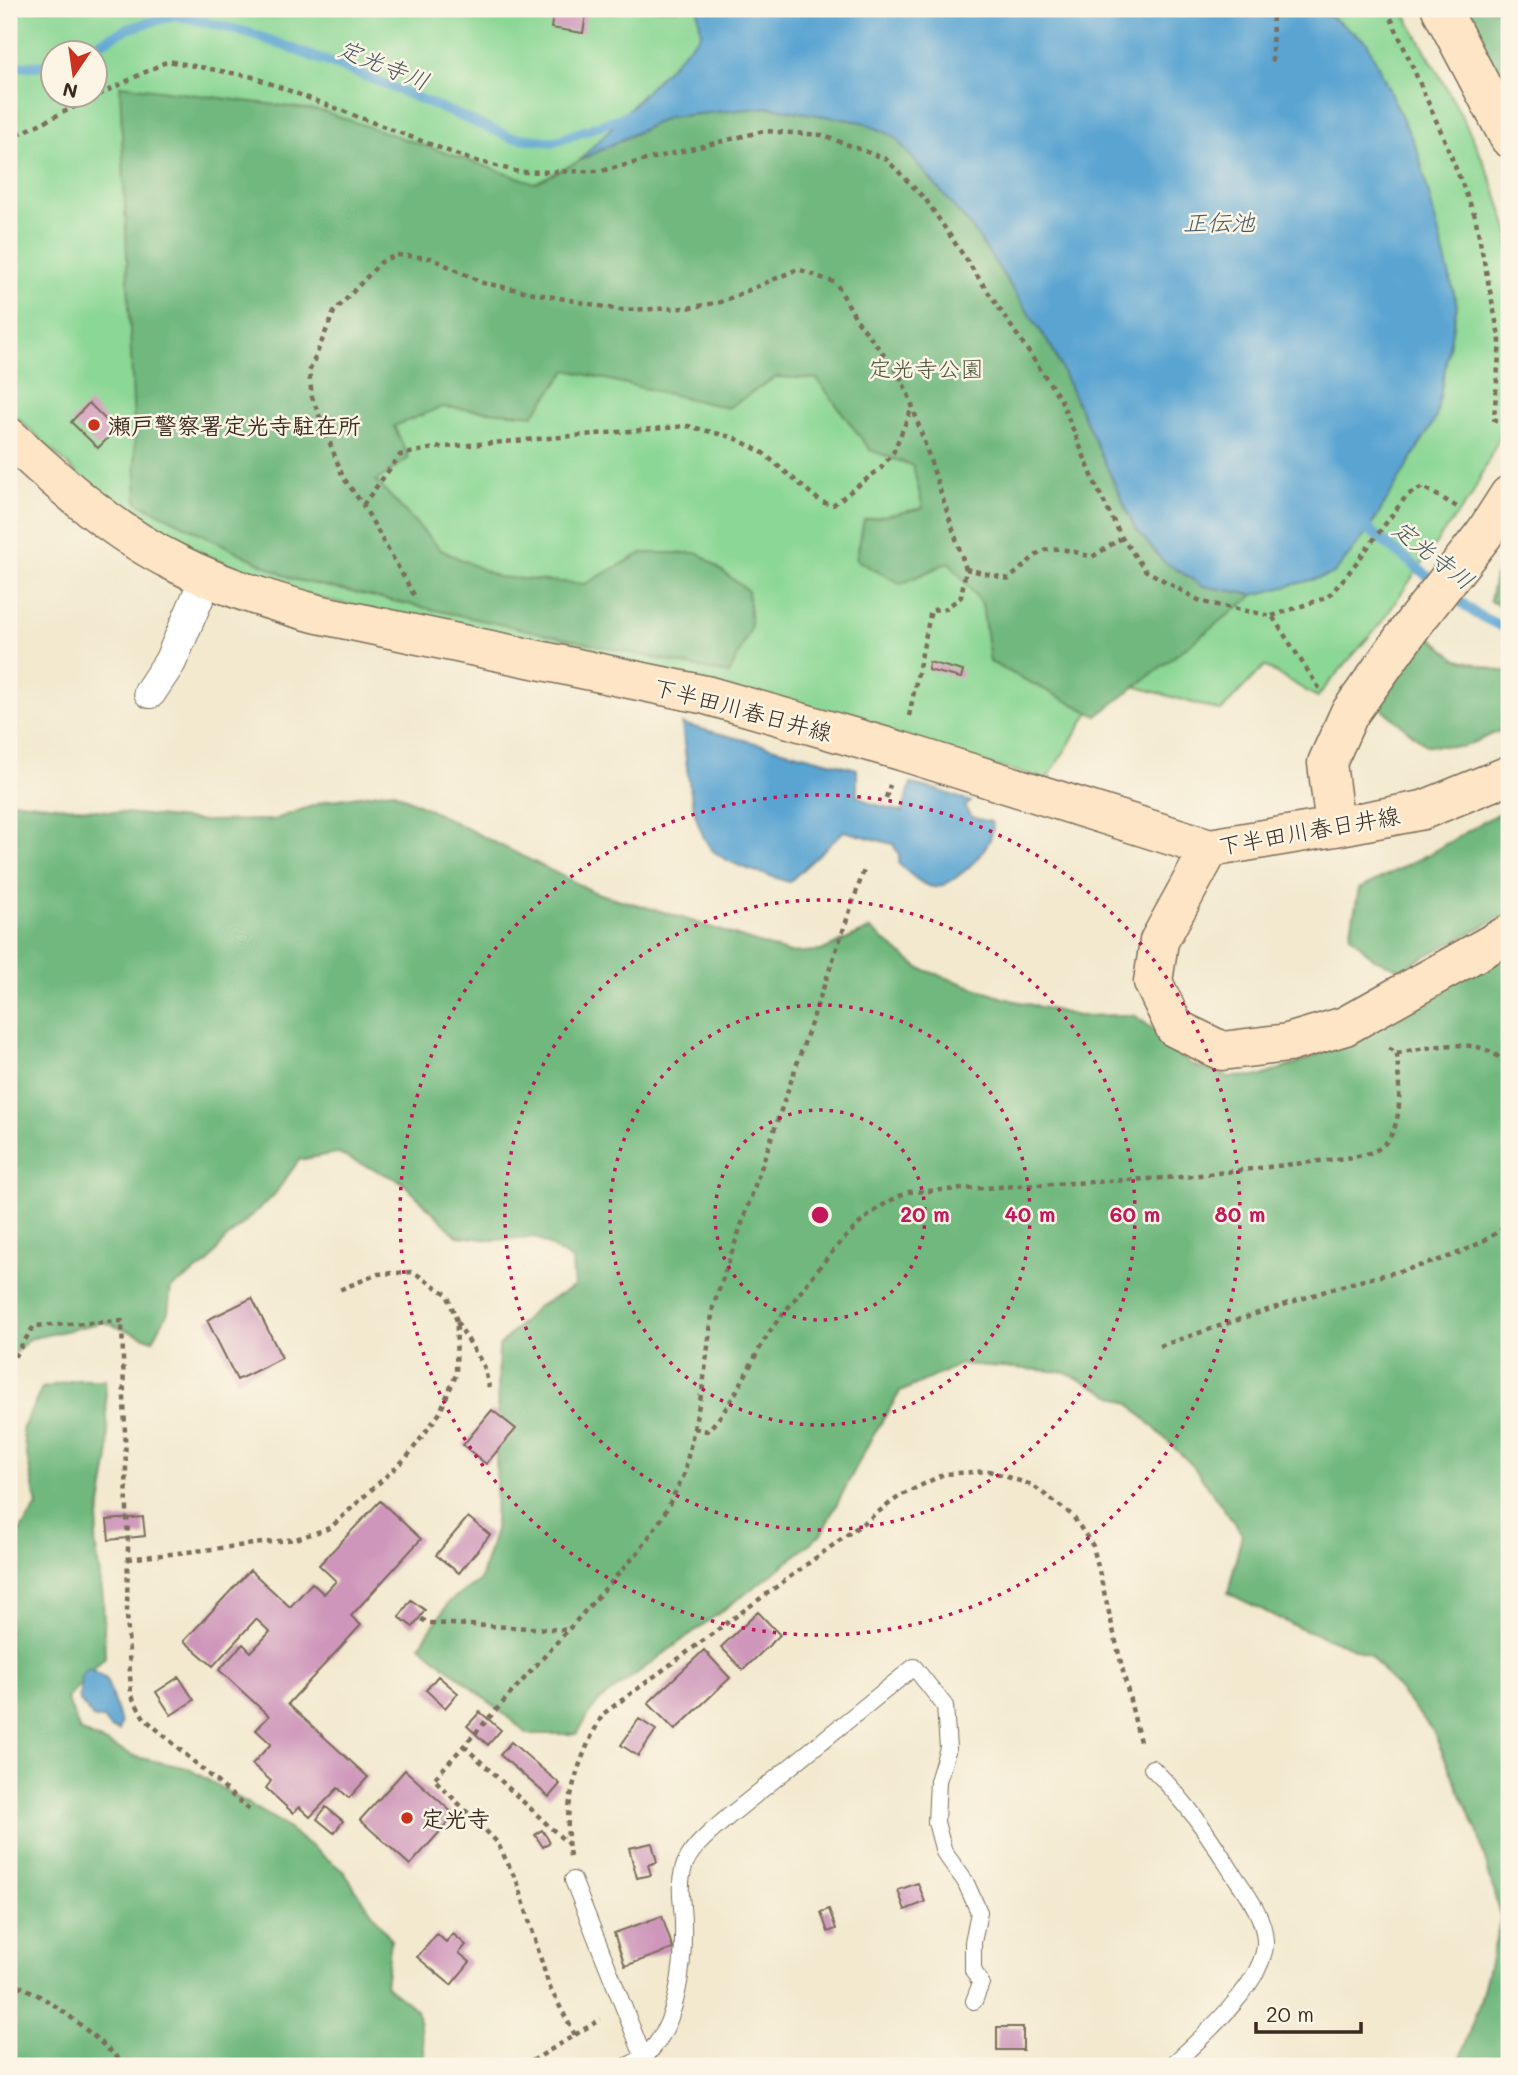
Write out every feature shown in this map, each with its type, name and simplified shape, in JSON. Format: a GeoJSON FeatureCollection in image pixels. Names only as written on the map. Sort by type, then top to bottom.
{"type":"FeatureCollection","features":[{"type":"Feature","properties":{"kind":"main road"},"geometry":{"type":"LineString","coordinates":[[1441,9],[1509,138]]}},
{"type":"Feature","properties":{"kind":"main road","name":"下半田川春日井線"},"geometry":{"type":"LineString","coordinates":[[10,440],[100,516],[175,563],[259,598],[317,614],[706,695],[901,751],[1210,848],[1423,810],[1509,775]]}},
{"type":"Feature","properties":{"kind":"main road"},"geometry":{"type":"LineString","coordinates":[[1335,827],[1327,762],[1349,714],[1509,495]]}},
{"type":"Feature","properties":{"kind":"main road"},"geometry":{"type":"LineString","coordinates":[[1210,848],[1159,941],[1153,982],[1175,1028],[1222,1051],[1288,1043],[1345,1026],[1509,934]]}},
{"type":"Feature","properties":{"kind":"street"},"geometry":{"type":"LineString","coordinates":[[150,692],[170,662],[207,576]]}},
{"type":"Feature","properties":{"kind":"lane"},"geometry":{"type":"LineString","coordinates":[[627,2066],[645,2062],[668,2023],[677,1994],[683,1947],[679,1893],[683,1867],[701,1842],[728,1817],[914,1667],[945,1706],[948,1748],[938,1781],[936,1822],[944,1852],[965,1881],[979,1912],[973,1942],[973,1970],[981,1983],[974,2001]]}},
{"type":"Feature","properties":{"kind":"lane"},"geometry":{"type":"LineString","coordinates":[[1152,1768],[1179,1794],[1206,1830],[1256,1909],[1265,1941],[1258,1968],[1233,2005],[1171,2066]]}},
{"type":"Feature","properties":{"kind":"lane"},"geometry":{"type":"LineString","coordinates":[[573,1880],[645,2062]]}},
{"type":"Feature","properties":{"kind":"path"},"geometry":{"type":"LineString","coordinates":[[1272,62],[1273,9]]}},
{"type":"Feature","properties":{"kind":"path"},"geometry":{"type":"LineString","coordinates":[[1387,9],[1475,216],[1500,341],[1494,419],[1509,427]]}},
{"type":"Feature","properties":{"kind":"path"},"geometry":{"type":"LineString","coordinates":[[9,139],[168,61],[253,77],[469,159],[519,172],[601,171],[764,131],[822,135],[886,159],[926,200],[1061,400],[1097,488],[1122,538],[1145,569],[1202,602],[1272,616],[1328,597],[1407,495],[1423,487],[1470,514]]}},
{"type":"Feature","properties":{"kind":"path"},"geometry":{"type":"LineString","coordinates":[[423,636],[425,615],[363,505],[343,477],[312,397],[309,372],[334,312],[381,262],[396,255],[430,258],[483,283],[620,310],[687,308],[721,302],[798,269],[836,282],[857,320],[900,376],[913,405],[966,569],[961,597],[945,609],[931,610],[906,728]]}},
{"type":"Feature","properties":{"kind":"path"},"geometry":{"type":"LineString","coordinates":[[363,505],[400,455],[434,448],[688,426],[735,438],[763,453],[821,502],[834,505],[881,468],[892,453],[913,405]]}},
{"type":"Feature","properties":{"kind":"path"},"geometry":{"type":"LineString","coordinates":[[966,569],[1009,579],[1043,550],[1059,547],[1092,557],[1122,538]]}},
{"type":"Feature","properties":{"kind":"path"},"geometry":{"type":"LineString","coordinates":[[1272,616],[1327,701]]}},
{"type":"Feature","properties":{"kind":"path"},"geometry":{"type":"LineString","coordinates":[[575,2035],[549,1986],[518,1884],[496,1842],[434,1779],[639,1551],[662,1518],[684,1475],[703,1386],[713,1307],[864,870]]}},
{"type":"Feature","properties":{"kind":"path"},"geometry":{"type":"LineString","coordinates":[[1356,1020],[1364,1034],[1397,1053],[1451,1043],[1491,1052],[1504,1064],[1509,1079]]}},
{"type":"Feature","properties":{"kind":"path"},"geometry":{"type":"LineString","coordinates":[[694,1428],[706,1431],[720,1418],[768,1334],[815,1273],[862,1222],[891,1199],[908,1192],[1183,1177],[1354,1157],[1376,1150],[1390,1137],[1397,1122],[1397,1053]]}},
{"type":"Feature","properties":{"kind":"path"},"geometry":{"type":"LineString","coordinates":[[1160,1346],[1343,1286],[1463,1253],[1491,1239],[1509,1223]]}},
{"type":"Feature","properties":{"kind":"path"},"geometry":{"type":"LineString","coordinates":[[339,1290],[378,1274],[413,1272],[447,1294],[457,1321],[484,1366],[489,1387]]}},
{"type":"Feature","properties":{"kind":"path"},"geometry":{"type":"LineString","coordinates":[[9,1365],[34,1325],[122,1321],[131,1695],[144,1718],[249,1810]]}},
{"type":"Feature","properties":{"kind":"path"},"geometry":{"type":"LineString","coordinates":[[128,1559],[296,1539],[330,1528],[407,1457],[439,1414],[456,1375],[457,1321]]}},
{"type":"Feature","properties":{"kind":"path"},"geometry":{"type":"LineString","coordinates":[[573,1880],[567,1843],[570,1795],[585,1746],[603,1714],[900,1496],[944,1474],[989,1471],[1032,1485],[1072,1515],[1093,1546],[1138,1738],[1152,1768]]}},
{"type":"Feature","properties":{"kind":"path"},"geometry":{"type":"LineString","coordinates":[[421,1619],[429,1623],[568,1630]]}},
{"type":"Feature","properties":{"kind":"path"},"geometry":{"type":"LineString","coordinates":[[464,1746],[567,1843]]}},
{"type":"Feature","properties":{"kind":"path"},"geometry":{"type":"LineString","coordinates":[[9,1982],[32,1990],[85,2029],[127,2066]]}},
{"type":"Feature","properties":{"kind":"path"},"geometry":{"type":"LineString","coordinates":[[524,2066],[623,2006]]}},
{"type":"Feature","properties":{"kind":"green space","name":"定光寺公園"},"geometry":{"type":"Polygon","coordinates":[[[9,9],[1402,9],[1476,146],[1500,204],[1509,234],[1509,417],[1471,497],[1381,623],[1317,697],[1264,666],[1221,711],[1110,679],[1047,779],[284,589],[181,544],[88,484],[9,410],[9,9]]]}},
{"type":"Feature","properties":{"kind":"green space"},"geometry":{"type":"Polygon","coordinates":[[[1458,9],[1509,9],[1509,100],[1458,9]]]}},
{"type":"Feature","properties":{"kind":"green space"},"geometry":{"type":"Polygon","coordinates":[[[120,85],[322,111],[535,183],[668,117],[769,107],[862,122],[894,136],[972,228],[1052,348],[1135,528],[1163,561],[1203,586],[1254,595],[1097,716],[990,662],[982,604],[949,562],[901,584],[856,560],[864,520],[923,508],[913,466],[870,450],[817,379],[776,377],[728,408],[567,370],[533,415],[442,407],[394,426],[409,458],[376,481],[441,550],[498,577],[585,584],[642,553],[699,553],[748,591],[751,628],[729,674],[292,579],[137,502],[120,85]]]}},
{"type":"Feature","properties":{"kind":"green space"},"geometry":{"type":"Polygon","coordinates":[[[1509,570],[1509,610],[1490,601],[1495,576],[1509,570]]]}},
{"type":"Feature","properties":{"kind":"green space"},"geometry":{"type":"Polygon","coordinates":[[[1430,636],[1455,658],[1500,671],[1509,671],[1509,727],[1463,747],[1426,745],[1377,705],[1430,636]]]}},
{"type":"Feature","properties":{"kind":"green space"},"geometry":{"type":"Polygon","coordinates":[[[392,791],[596,893],[789,953],[821,951],[870,929],[919,968],[1003,998],[1078,1016],[1134,1015],[1166,1039],[1190,1064],[1229,1077],[1262,1076],[1311,1058],[1509,951],[1509,2066],[1457,2066],[1480,2002],[1501,1919],[1478,1833],[1433,1731],[1370,1655],[1291,1624],[1228,1593],[1242,1534],[1193,1466],[1130,1404],[1065,1372],[961,1364],[900,1392],[871,1439],[821,1534],[779,1569],[598,1702],[576,1734],[528,1734],[420,1645],[450,1601],[480,1580],[495,1530],[499,1346],[537,1307],[574,1287],[572,1260],[535,1237],[492,1240],[457,1236],[401,1181],[336,1153],[299,1160],[274,1195],[225,1240],[207,1264],[171,1288],[168,1312],[153,1340],[104,1322],[29,1339],[9,1359],[9,801],[204,821],[273,820],[326,801],[392,791]]]}},
{"type":"Feature","properties":{"kind":"green space"},"geometry":{"type":"Polygon","coordinates":[[[1509,807],[1509,913],[1401,969],[1374,959],[1350,935],[1359,889],[1427,855],[1509,807]]]}},
{"type":"Feature","properties":{"kind":"green space"},"geometry":{"type":"Polygon","coordinates":[[[75,1380],[105,1380],[109,1457],[95,1542],[103,1598],[105,1657],[67,1698],[80,1731],[136,1757],[187,1768],[278,1821],[343,1871],[391,1940],[385,1985],[417,2010],[427,2066],[9,2066],[9,1547],[37,1506],[22,1430],[42,1388],[75,1380]]]}},
{"type":"Feature","properties":{"kind":"water","name":"正伝池"},"geometry":{"type":"Polygon","coordinates":[[[700,9],[1320,9],[1367,42],[1418,152],[1457,305],[1436,418],[1369,530],[1334,574],[1254,595],[1203,586],[1163,561],[1135,528],[1052,348],[972,228],[894,136],[862,122],[769,107],[668,117],[580,160],[701,34],[698,12],[700,9]]]}},
{"type":"Feature","properties":{"kind":"water"},"geometry":{"type":"Polygon","coordinates":[[[682,724],[857,769],[857,795],[870,803],[902,812],[911,784],[971,802],[965,806],[969,814],[992,822],[989,841],[965,870],[937,887],[922,883],[899,864],[899,855],[893,844],[844,831],[789,882],[743,867],[717,854],[701,830],[691,794],[682,724]]]}},
{"type":"Feature","properties":{"kind":"water"},"geometry":{"type":"Polygon","coordinates":[[[88,1668],[106,1679],[121,1723],[119,1731],[110,1728],[103,1719],[93,1718],[79,1700],[81,1677],[88,1668]]]}},
{"type":"Feature","properties":{"kind":"building"},"geometry":{"type":"Polygon","coordinates":[[[554,9],[587,9],[583,33],[551,28],[554,9]]]}},
{"type":"Feature","properties":{"kind":"building"},"geometry":{"type":"Polygon","coordinates":[[[89,403],[116,430],[98,448],[71,422],[89,403]]]}},
{"type":"Feature","properties":{"kind":"building"},"geometry":{"type":"Polygon","coordinates":[[[929,662],[963,671],[961,678],[928,670],[929,662]]]}},
{"type":"Feature","properties":{"kind":"building"},"geometry":{"type":"Polygon","coordinates":[[[252,1298],[282,1358],[237,1380],[207,1320],[252,1298]]]}},
{"type":"Feature","properties":{"kind":"building"},"geometry":{"type":"Polygon","coordinates":[[[492,1410],[516,1429],[486,1464],[463,1445],[492,1410]]]}},
{"type":"Feature","properties":{"kind":"building"},"geometry":{"type":"Polygon","coordinates":[[[380,1501],[421,1539],[351,1616],[361,1625],[288,1704],[368,1777],[349,1798],[338,1788],[310,1817],[299,1807],[293,1813],[266,1788],[271,1781],[252,1764],[271,1744],[256,1730],[269,1716],[219,1670],[243,1644],[251,1652],[270,1632],[256,1619],[213,1666],[184,1641],[250,1570],[290,1607],[312,1583],[324,1594],[336,1581],[319,1565],[380,1501]]]}},
{"type":"Feature","properties":{"kind":"building"},"geometry":{"type":"Polygon","coordinates":[[[143,1517],[145,1536],[109,1540],[107,1520],[143,1517]]]}},
{"type":"Feature","properties":{"kind":"building"},"geometry":{"type":"Polygon","coordinates":[[[468,1517],[490,1535],[459,1573],[436,1555],[468,1517]]]}},
{"type":"Feature","properties":{"kind":"building"},"geometry":{"type":"Polygon","coordinates":[[[411,1600],[425,1610],[413,1627],[399,1617],[411,1600]]]}},
{"type":"Feature","properties":{"kind":"building"},"geometry":{"type":"Polygon","coordinates":[[[758,1612],[780,1635],[743,1670],[721,1647],[758,1612]]]}},
{"type":"Feature","properties":{"kind":"building"},"geometry":{"type":"Polygon","coordinates":[[[704,1650],[730,1678],[675,1730],[648,1703],[704,1650]]]}},
{"type":"Feature","properties":{"kind":"building"},"geometry":{"type":"Polygon","coordinates":[[[438,1676],[458,1693],[445,1708],[426,1690],[438,1676]]]}},
{"type":"Feature","properties":{"kind":"building"},"geometry":{"type":"Polygon","coordinates":[[[179,1677],[194,1700],[171,1715],[156,1692],[179,1677]]]}},
{"type":"Feature","properties":{"kind":"building"},"geometry":{"type":"Polygon","coordinates":[[[480,1712],[501,1730],[488,1745],[467,1726],[480,1712]]]}},
{"type":"Feature","properties":{"kind":"building"},"geometry":{"type":"Polygon","coordinates":[[[639,1719],[656,1730],[638,1756],[621,1745],[639,1719]]]}},
{"type":"Feature","properties":{"kind":"building"},"geometry":{"type":"Polygon","coordinates":[[[511,1742],[560,1784],[549,1797],[500,1755],[511,1742]]]}},
{"type":"Feature","properties":{"kind":"building","name":"定光寺"},"geometry":{"type":"Polygon","coordinates":[[[405,1770],[455,1815],[410,1865],[360,1820],[405,1770]]]}},
{"type":"Feature","properties":{"kind":"building"},"geometry":{"type":"Polygon","coordinates":[[[326,1807],[343,1821],[334,1833],[317,1819],[326,1807]]]}},
{"type":"Feature","properties":{"kind":"building"},"geometry":{"type":"Polygon","coordinates":[[[542,1830],[550,1842],[543,1847],[535,1835],[542,1830]]]}},
{"type":"Feature","properties":{"kind":"building"},"geometry":{"type":"Polygon","coordinates":[[[652,1843],[657,1862],[648,1865],[651,1875],[637,1878],[629,1848],[652,1843]]]}},
{"type":"Feature","properties":{"kind":"building"},"geometry":{"type":"Polygon","coordinates":[[[918,1883],[925,1902],[905,1910],[898,1890],[918,1883]]]}},
{"type":"Feature","properties":{"kind":"building"},"geometry":{"type":"Polygon","coordinates":[[[829,1909],[836,1929],[828,1932],[821,1912],[829,1909]]]}},
{"type":"Feature","properties":{"kind":"building"},"geometry":{"type":"Polygon","coordinates":[[[662,1916],[673,1949],[625,1966],[614,1933],[662,1916]]]}},
{"type":"Feature","properties":{"kind":"building"},"geometry":{"type":"Polygon","coordinates":[[[437,1934],[446,1942],[453,1934],[466,1945],[459,1953],[470,1962],[451,1985],[417,1957],[437,1934]]]}},
{"type":"Feature","properties":{"kind":"building"},"geometry":{"type":"Polygon","coordinates":[[[997,2027],[1023,2027],[1023,2050],[997,2050],[997,2027]]]}},
{"type":"Feature","properties":{"kind":"waterway","name":"定光寺川"},"geometry":{"type":"LineString","coordinates":[[108,38],[127,29],[175,15],[250,33],[363,75],[510,137],[554,142],[631,114]]}},
{"type":"Feature","properties":{"kind":"waterway","name":"定光寺川"},"geometry":{"type":"LineString","coordinates":[[9,67],[38,66]]}},
{"type":"Feature","properties":{"kind":"waterway","name":"定光寺川"},"geometry":{"type":"LineString","coordinates":[[1357,524],[1369,530],[1476,614],[1509,630]]}},
{"type":"Feature","properties":{"kind":"place","name":"瀬戸警察署定光寺駐在所"},"geometry":{"type":"Point","coordinates":[94,425]}},
{"type":"Feature","properties":{"kind":"place","name":"定光寺"},"geometry":{"type":"Point","coordinates":[407,1818]}}]}
